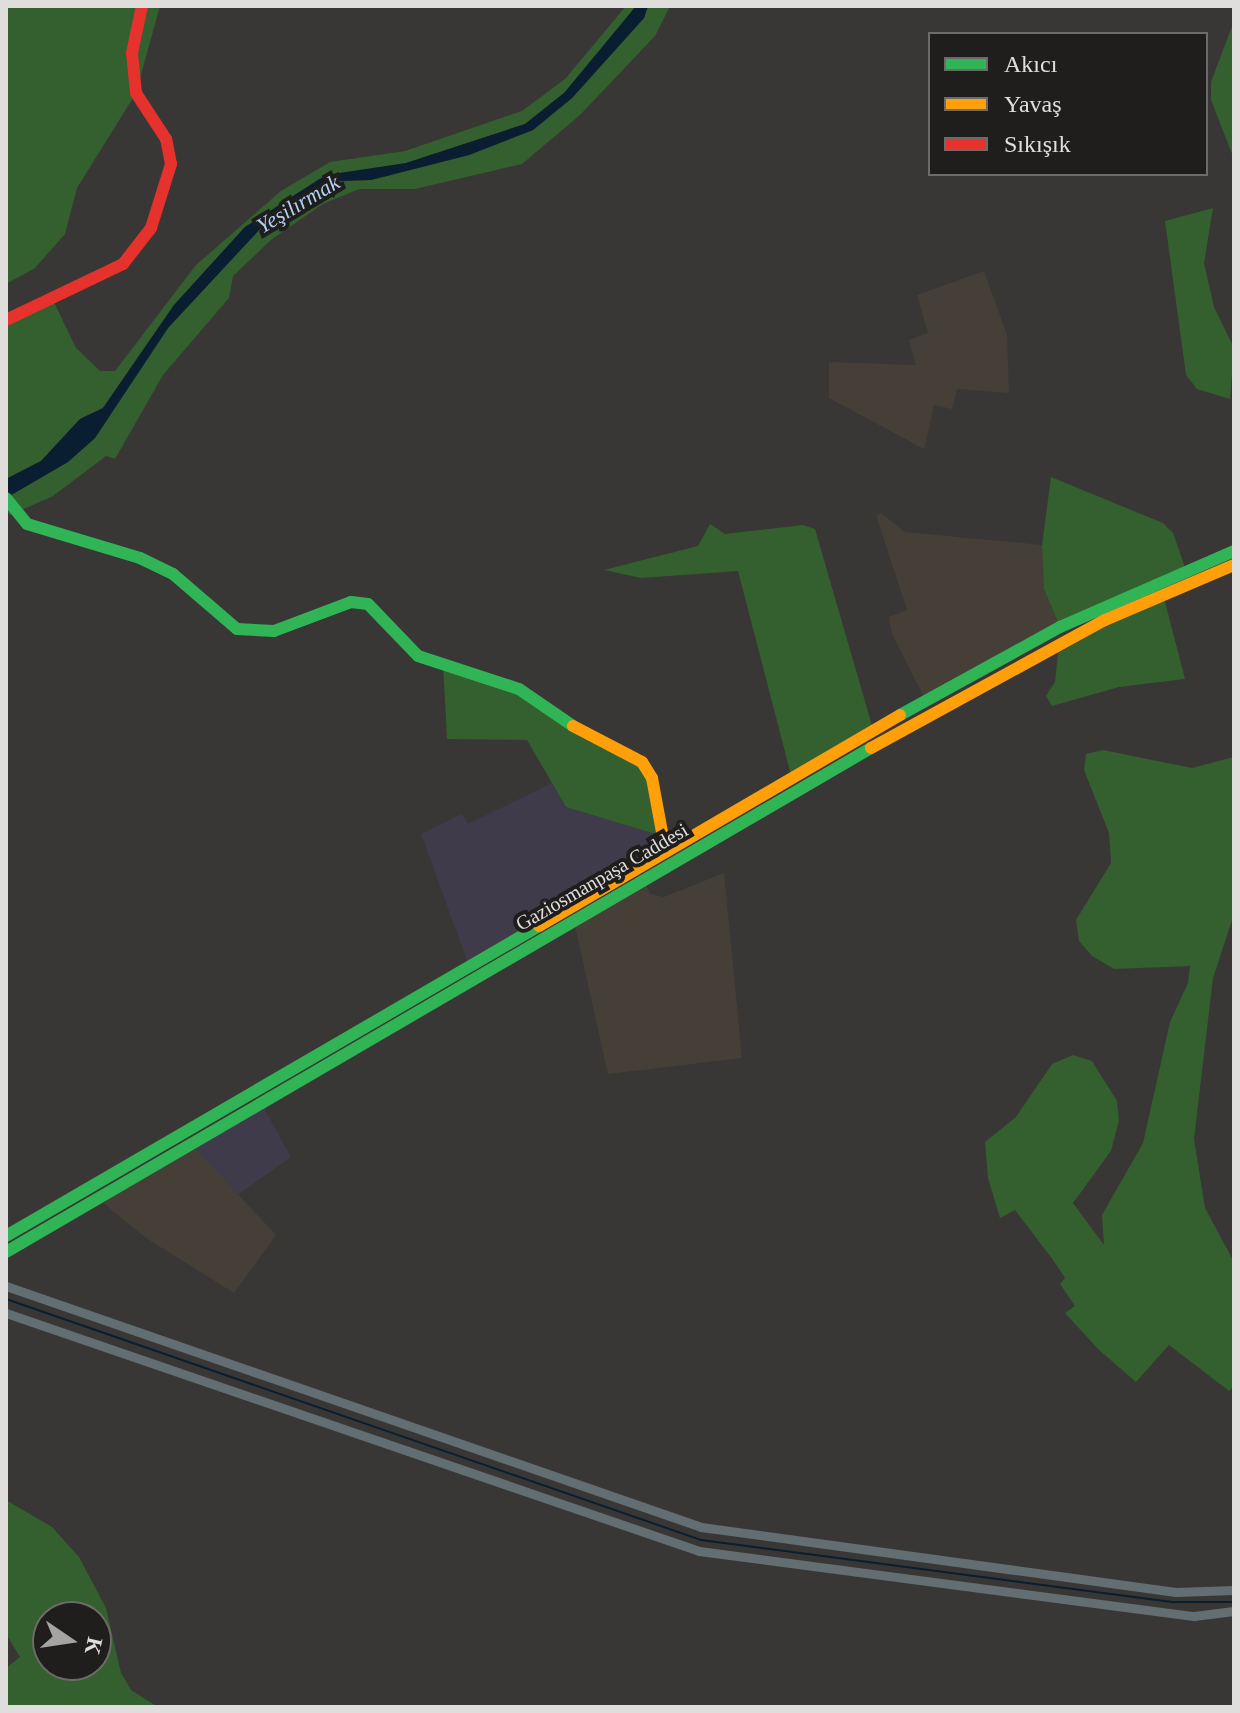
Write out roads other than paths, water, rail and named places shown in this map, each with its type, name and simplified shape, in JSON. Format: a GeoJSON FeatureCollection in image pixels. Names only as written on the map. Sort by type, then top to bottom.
{"type":"FeatureCollection","features":[{"type":"Feature","properties":{"kind":"main road"},"geometry":{"type":"LineString","coordinates":[[6,320],[123,264],[151,228],[171,164],[166,139],[135,85],[132,53],[142,6]]}},
{"type":"Feature","properties":{"kind":"main road"},"geometry":{"type":"LineString","coordinates":[[6,498],[16,513],[35,528],[156,565],[185,583],[228,624],[247,632],[274,631],[351,602],[368,604],[418,656],[519,689],[580,731],[642,762],[652,778],[665,848]]}},
{"type":"Feature","properties":{"kind":"main road","name":"Gaziosmanpaşa Caddesi"},"geometry":{"type":"LineString","coordinates":[[6,1236],[665,848],[1007,654],[1234,551]]}},
{"type":"Feature","properties":{"kind":"main road","name":"Gaziosmanpaşa Caddesi"},"geometry":{"type":"LineString","coordinates":[[6,1252],[933,711],[1105,620],[1234,565]]}},
{"type":"Feature","properties":{"kind":"street"},"geometry":{"type":"LineString","coordinates":[[6,1286],[701,1527],[1176,1592],[1234,1590]]}},
{"type":"Feature","properties":{"kind":"street"},"geometry":{"type":"LineString","coordinates":[[6,1313],[699,1551],[1194,1616],[1234,1611]]}},
{"type":"Feature","properties":{"kind":"water","name":"Yeşilırmak"},"geometry":{"type":"Polygon","coordinates":[[[636,6],[648,6],[644,18],[572,98],[533,130],[469,155],[371,180],[338,181],[262,227],[168,328],[95,438],[68,462],[6,498],[6,479],[41,461],[80,419],[103,408],[174,305],[245,227],[326,175],[406,163],[525,124],[564,93],[636,6]]]}},
{"type":"Feature","properties":{"kind":"waterway"},"geometry":{"type":"LineString","coordinates":[[6,1299],[701,1540],[1174,1602],[1234,1602]]}}]}
